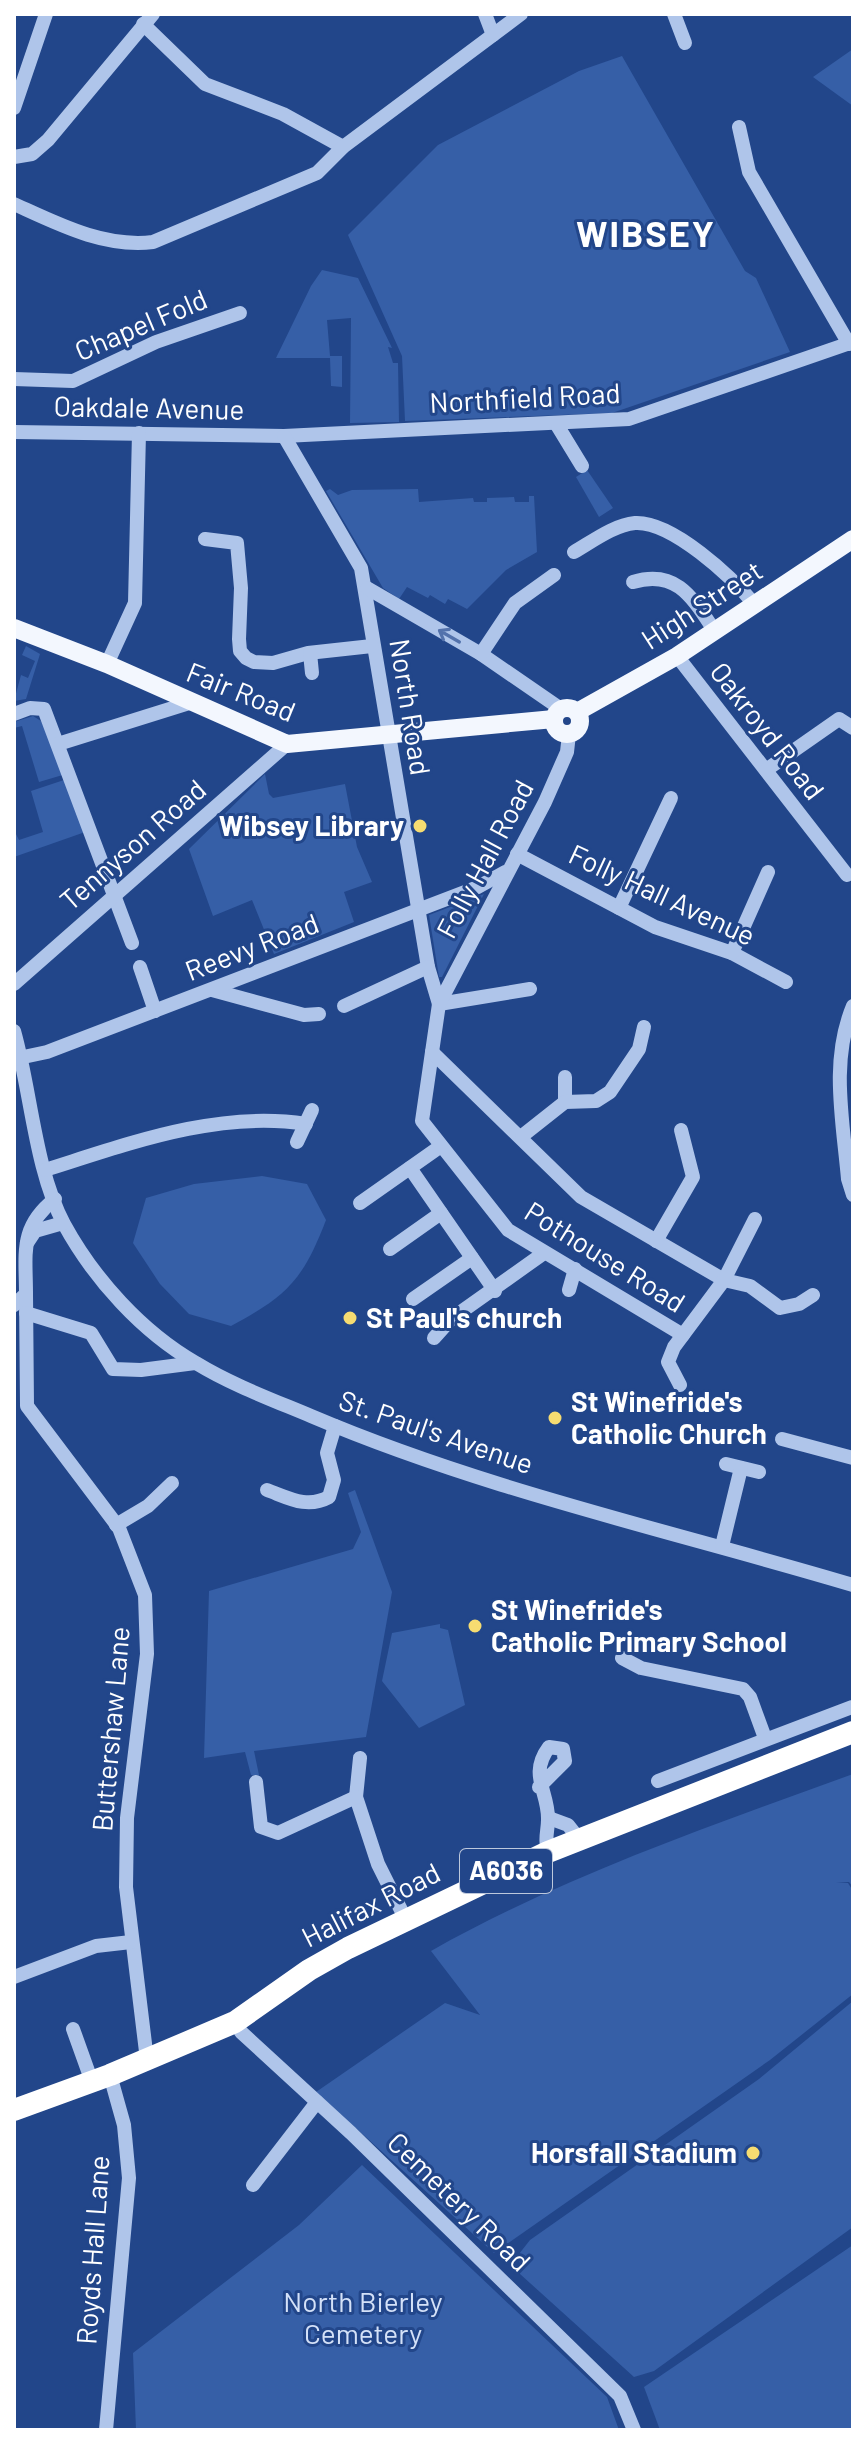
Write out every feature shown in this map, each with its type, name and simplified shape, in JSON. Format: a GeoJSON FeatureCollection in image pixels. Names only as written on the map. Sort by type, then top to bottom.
{"type":"FeatureCollection","features":[{"type":"Feature","properties":{"kind":"highway","name":"Halifax Road"},"geometry":{"type":"LineString","coordinates":[[14,2110],[101,2079],[235,2022],[309,1970],[548,1852],[853,1732]]}},
{"type":"Feature","properties":{"kind":"main road","name":"High Street"},"geometry":{"type":"LineString","coordinates":[[564,713],[677,656],[853,539]]}},
{"type":"Feature","properties":{"kind":"main road","name":"Fair Road"},"geometry":{"type":"LineString","coordinates":[[14,628],[107,664],[287,744],[388,736],[564,713]]}},
{"type":"Feature","properties":{"kind":"main road"},"geometry":{"type":"LineString","coordinates":[[564,713],[559,731],[569,734]]}},
{"type":"Feature","properties":{"kind":"street"},"geometry":{"type":"LineString","coordinates":[[14,108],[46,14]]}},
{"type":"Feature","properties":{"kind":"street"},"geometry":{"type":"LineString","coordinates":[[485,14],[493,35]]}},
{"type":"Feature","properties":{"kind":"street"},"geometry":{"type":"LineString","coordinates":[[14,204],[57,224],[124,246],[153,242],[315,175],[343,147],[521,14]]}},
{"type":"Feature","properties":{"kind":"street"},"geometry":{"type":"LineString","coordinates":[[674,14],[685,43]]}},
{"type":"Feature","properties":{"kind":"street"},"geometry":{"type":"LineString","coordinates":[[14,157],[32,154],[48,140],[148,19],[205,84],[283,114],[343,147]]}},
{"type":"Feature","properties":{"kind":"street"},"geometry":{"type":"LineString","coordinates":[[739,127],[749,172],[851,343]]}},
{"type":"Feature","properties":{"kind":"street","name":"Chapel Fold"},"geometry":{"type":"LineString","coordinates":[[14,379],[73,381],[156,342],[240,313]]}},
{"type":"Feature","properties":{"kind":"street","name":"Northfield Road"},"geometry":{"type":"LineString","coordinates":[[284,436],[557,425],[629,419],[851,343]]}},
{"type":"Feature","properties":{"kind":"street"},"geometry":{"type":"LineString","coordinates":[[557,425],[582,466]]}},
{"type":"Feature","properties":{"kind":"street","name":"Oakdale Avenue"},"geometry":{"type":"LineString","coordinates":[[14,432],[284,436]]}},
{"type":"Feature","properties":{"kind":"street"},"geometry":{"type":"LineString","coordinates":[[107,664],[135,603],[139,433]]}},
{"type":"Feature","properties":{"kind":"street","name":"North Road"},"geometry":{"type":"LineString","coordinates":[[284,436],[361,568],[367,588],[372,646],[428,967],[439,1004]]}},
{"type":"Feature","properties":{"kind":"street"},"geometry":{"type":"LineString","coordinates":[[574,552],[615,529],[632,523],[652,523],[733,578],[755,605]]}},
{"type":"Feature","properties":{"kind":"street"},"geometry":{"type":"LineString","coordinates":[[205,539],[237,543],[241,588],[239,639],[240,651],[246,658],[254,662],[273,663],[310,653],[372,646]]}},
{"type":"Feature","properties":{"kind":"street"},"geometry":{"type":"LineString","coordinates":[[481,654],[515,603],[554,575]]}},
{"type":"Feature","properties":{"kind":"street"},"geometry":{"type":"LineString","coordinates":[[633,582],[653,576],[672,580],[714,630]]}},
{"type":"Feature","properties":{"kind":"street"},"geometry":{"type":"LineString","coordinates":[[367,588],[481,654],[564,713]]}},
{"type":"Feature","properties":{"kind":"street"},"geometry":{"type":"LineString","coordinates":[[310,653],[312,673]]}},
{"type":"Feature","properties":{"kind":"street","name":"Oakroyd Road"},"geometry":{"type":"LineString","coordinates":[[677,656],[847,875]]}},
{"type":"Feature","properties":{"kind":"street"},"geometry":{"type":"LineString","coordinates":[[58,744],[189,703]]}},
{"type":"Feature","properties":{"kind":"street"},"geometry":{"type":"LineString","coordinates":[[14,714],[30,708],[44,709],[132,943]]}},
{"type":"Feature","properties":{"kind":"street"},"geometry":{"type":"LineString","coordinates":[[766,770],[839,719],[853,728]]}},
{"type":"Feature","properties":{"kind":"street","name":"Folly Hall Road"},"geometry":{"type":"LineString","coordinates":[[441,1146],[422,1121],[439,1004],[562,764],[569,734]]}},
{"type":"Feature","properties":{"kind":"street","name":"Tennyson Road"},"geometry":{"type":"LineString","coordinates":[[14,984],[287,744]]}},
{"type":"Feature","properties":{"kind":"street"},"geometry":{"type":"LineString","coordinates":[[619,908],[671,798]]}},
{"type":"Feature","properties":{"kind":"street","name":"Folly Hall Avenue"},"geometry":{"type":"LineString","coordinates":[[517,854],[655,927],[732,953],[786,982]]}},
{"type":"Feature","properties":{"kind":"street","name":"Reevy Road"},"geometry":{"type":"LineString","coordinates":[[18,1059],[212,990],[419,910],[505,872]]}},
{"type":"Feature","properties":{"kind":"street"},"geometry":{"type":"LineString","coordinates":[[732,953],[768,872]]}},
{"type":"Feature","properties":{"kind":"street"},"geometry":{"type":"LineString","coordinates":[[140,967],[155,1011]]}},
{"type":"Feature","properties":{"kind":"street"},"geometry":{"type":"LineString","coordinates":[[344,1006],[428,967]]}},
{"type":"Feature","properties":{"kind":"street"},"geometry":{"type":"LineString","coordinates":[[439,1004],[530,989]]}},
{"type":"Feature","properties":{"kind":"street"},"geometry":{"type":"LineString","coordinates":[[212,990],[304,1015],[319,1014]]}},
{"type":"Feature","properties":{"kind":"street"},"geometry":{"type":"LineString","coordinates":[[853,1006],[838,1057],[848,1179],[853,1195]]}},
{"type":"Feature","properties":{"kind":"street"},"geometry":{"type":"LineString","coordinates":[[522,1136],[565,1102],[579,1104],[596,1101],[610,1092],[639,1049],[644,1027]]}},
{"type":"Feature","properties":{"kind":"street","name":"St. Paul's Avenue"},"geometry":{"type":"LineString","coordinates":[[14,1031],[45,1170],[63,1223],[112,1292],[149,1329],[195,1363],[335,1426],[440,1467],[853,1585]]}},
{"type":"Feature","properties":{"kind":"street"},"geometry":{"type":"LineString","coordinates":[[432,1052],[522,1136],[581,1197],[724,1280],[750,1286],[780,1308],[799,1304],[813,1295]]}},
{"type":"Feature","properties":{"kind":"street"},"geometry":{"type":"LineString","coordinates":[[565,1077],[565,1102]]}},
{"type":"Feature","properties":{"kind":"street"},"geometry":{"type":"LineString","coordinates":[[45,1170],[144,1139],[233,1122],[309,1117],[297,1142]]}},
{"type":"Feature","properties":{"kind":"street"},"geometry":{"type":"LineString","coordinates":[[656,1241],[693,1177],[681,1130]]}},
{"type":"Feature","properties":{"kind":"street"},"geometry":{"type":"LineString","coordinates":[[360,1203],[441,1146]]}},
{"type":"Feature","properties":{"kind":"street","name":"Pothouse Road"},"geometry":{"type":"LineString","coordinates":[[441,1146],[508,1230],[683,1335]]}},
{"type":"Feature","properties":{"kind":"street"},"geometry":{"type":"LineString","coordinates":[[410,1168],[495,1291]]}},
{"type":"Feature","properties":{"kind":"street"},"geometry":{"type":"LineString","coordinates":[[27,1244],[34,1218],[55,1199]]}},
{"type":"Feature","properties":{"kind":"street"},"geometry":{"type":"LineString","coordinates":[[390,1249],[441,1213]]}},
{"type":"Feature","properties":{"kind":"street"},"geometry":{"type":"LineString","coordinates":[[680,1385],[668,1362],[683,1335],[724,1280],[755,1219]]}},
{"type":"Feature","properties":{"kind":"street"},"geometry":{"type":"LineString","coordinates":[[27,1244],[35,1231],[63,1223]]}},
{"type":"Feature","properties":{"kind":"street","name":"Buttershaw Lane"},"geometry":{"type":"LineString","coordinates":[[27,1244],[26,1294],[20,1309],[20,1409],[116,1525],[141,1579],[149,1627],[127,1818],[126,1887],[147,2060]]}},
{"type":"Feature","properties":{"kind":"street"},"geometry":{"type":"LineString","coordinates":[[434,1338],[451,1319],[495,1291],[544,1253]]}},
{"type":"Feature","properties":{"kind":"street"},"geometry":{"type":"LineString","coordinates":[[413,1299],[472,1258]]}},
{"type":"Feature","properties":{"kind":"street"},"geometry":{"type":"LineString","coordinates":[[569,1290],[575,1269]]}},
{"type":"Feature","properties":{"kind":"street"},"geometry":{"type":"LineString","coordinates":[[20,1309],[91,1333],[113,1369],[141,1370],[195,1363]]}},
{"type":"Feature","properties":{"kind":"street"},"geometry":{"type":"LineString","coordinates":[[267,1490],[316,1505],[329,1497],[334,1480],[327,1453],[335,1426]]}},
{"type":"Feature","properties":{"kind":"street"},"geometry":{"type":"LineString","coordinates":[[782,1439],[853,1458]]}},
{"type":"Feature","properties":{"kind":"street"},"geometry":{"type":"LineString","coordinates":[[726,1464],[759,1472]]}},
{"type":"Feature","properties":{"kind":"street"},"geometry":{"type":"LineString","coordinates":[[722,1546],[741,1468]]}},
{"type":"Feature","properties":{"kind":"street"},"geometry":{"type":"LineString","coordinates":[[116,1525],[148,1506],[172,1483]]}},
{"type":"Feature","properties":{"kind":"street"},"geometry":{"type":"LineString","coordinates":[[622,1658],[641,1668],[743,1689],[750,1697],[765,1738]]}},
{"type":"Feature","properties":{"kind":"street"},"geometry":{"type":"LineString","coordinates":[[658,1781],[852,1707]]}},
{"type":"Feature","properties":{"kind":"street"},"geometry":{"type":"LineString","coordinates":[[726,1754],[734,1777]]}},
{"type":"Feature","properties":{"kind":"street"},"geometry":{"type":"LineString","coordinates":[[360,1758],[356,1797],[378,1864],[406,1920]]}},
{"type":"Feature","properties":{"kind":"street"},"geometry":{"type":"LineString","coordinates":[[256,1782],[261,1827],[278,1833],[356,1797]]}},
{"type":"Feature","properties":{"kind":"street"},"geometry":{"type":"LineString","coordinates":[[539,1787],[549,1818],[545,1835],[548,1852]]}},
{"type":"Feature","properties":{"kind":"street"},"geometry":{"type":"LineString","coordinates":[[549,1818],[568,1825],[579,1839]]}},
{"type":"Feature","properties":{"kind":"street"},"geometry":{"type":"LineString","coordinates":[[14,1977],[96,1946],[131,1942]]}},
{"type":"Feature","properties":{"kind":"street","name":"Cemetery Road"},"geometry":{"type":"LineString","coordinates":[[235,2022],[241,2032],[620,2396],[634,2430]]}},
{"type":"Feature","properties":{"kind":"street","name":"Royds Hall Lane"},"geometry":{"type":"LineString","coordinates":[[73,2029],[124,2125],[129,2178],[106,2430]]}},
{"type":"Feature","properties":{"kind":"street"},"geometry":{"type":"LineString","coordinates":[[253,2185],[317,2102]]}},
{"type":"Feature","properties":{"kind":"green space"},"geometry":{"type":"Polygon","coordinates":[[[853,49],[853,106],[813,77],[853,49]]]}},
{"type":"Feature","properties":{"kind":"green space"},"geometry":{"type":"Polygon","coordinates":[[[622,56],[745,271],[756,278],[790,352],[612,413],[405,421],[402,356],[348,235],[438,145],[579,71],[622,56]]]}},
{"type":"Feature","properties":{"kind":"green space"},"geometry":{"type":"Polygon","coordinates":[[[322,270],[358,278],[392,348],[388,347],[393,363],[398,363],[399,422],[350,423],[351,318],[327,320],[330,356],[342,356],[342,387],[331,386],[330,358],[276,358],[322,270]]]}},
{"type":"Feature","properties":{"kind":"green space"},"geometry":{"type":"Polygon","coordinates":[[[587,470],[613,508],[599,517],[576,477],[587,470]]]}},
{"type":"Feature","properties":{"kind":"green space"},"geometry":{"type":"Polygon","coordinates":[[[330,489],[338,495],[352,490],[418,489],[419,502],[473,498],[474,502],[487,502],[487,498],[514,497],[515,502],[529,502],[529,496],[534,496],[537,552],[506,570],[467,609],[448,599],[445,604],[430,595],[428,598],[407,587],[399,599],[383,588],[326,491],[330,489]]]}},
{"type":"Feature","properties":{"kind":"green space"},"geometry":{"type":"Polygon","coordinates":[[[26,646],[40,654],[26,699],[14,701],[21,675],[28,678],[35,661],[22,655],[26,646]]]}},
{"type":"Feature","properties":{"kind":"green space"},"geometry":{"type":"Polygon","coordinates":[[[33,716],[41,721],[66,774],[39,782],[22,726],[14,728],[14,722],[33,716]]]}},
{"type":"Feature","properties":{"kind":"green space"},"geometry":{"type":"Polygon","coordinates":[[[265,774],[269,794],[273,798],[345,784],[357,847],[372,882],[344,892],[354,922],[274,954],[252,900],[213,916],[189,849],[265,774]]]}},
{"type":"Feature","properties":{"kind":"green space"},"geometry":{"type":"Polygon","coordinates":[[[67,779],[88,831],[14,857],[14,830],[19,840],[43,832],[31,791],[67,779]]]}},
{"type":"Feature","properties":{"kind":"green space"},"geometry":{"type":"Polygon","coordinates":[[[484,894],[442,977],[439,977],[429,915],[484,894]]]}},
{"type":"Feature","properties":{"kind":"green space"},"geometry":{"type":"Polygon","coordinates":[[[262,1176],[307,1184],[326,1220],[318,1241],[301,1272],[280,1295],[231,1326],[189,1314],[160,1284],[133,1243],[146,1198],[194,1184],[262,1176]]]}},
{"type":"Feature","properties":{"kind":"green space"},"geometry":{"type":"Polygon","coordinates":[[[355,1490],[392,1592],[366,1737],[254,1751],[259,1775],[251,1775],[245,1752],[204,1758],[209,1591],[353,1549],[361,1532],[348,1493],[355,1490]]]}},
{"type":"Feature","properties":{"kind":"green space"},"geometry":{"type":"Polygon","coordinates":[[[440,1624],[440,1628],[448,1630],[465,1705],[419,1728],[382,1681],[392,1633],[440,1624]]]}},
{"type":"Feature","properties":{"kind":"green space"},"geometry":{"type":"Polygon","coordinates":[[[853,1774],[853,1887],[849,1882],[836,1882],[848,1883],[853,1891],[853,1994],[770,2060],[494,2253],[316,2092],[445,2003],[480,2015],[431,1951],[585,1876],[853,1774]]]}},
{"type":"Feature","properties":{"kind":"green space","name":"Horsfall Stadium"},"geometry":{"type":"Polygon","coordinates":[[[853,2001],[853,2227],[654,2371],[634,2377],[520,2274],[519,2254],[530,2240],[759,2079],[853,2001]]]}},
{"type":"Feature","properties":{"kind":"green space","name":"North Bierley Cemetery"},"geometry":{"type":"Polygon","coordinates":[[[362,2165],[607,2397],[619,2430],[136,2430],[133,2353],[299,2225],[362,2165]]]}},
{"type":"Feature","properties":{"kind":"green space"},"geometry":{"type":"Polygon","coordinates":[[[853,2245],[853,2430],[660,2430],[644,2387],[853,2245]]]}},
{"type":"Feature","properties":{"kind":"place","name":"Wibsey Library"},"geometry":{"type":"Point","coordinates":[420,826]}},
{"type":"Feature","properties":{"kind":"place","name":"St Paul's church"},"geometry":{"type":"Point","coordinates":[350,1318]}},
{"type":"Feature","properties":{"kind":"place","name":"St Winefride's Catholic Church"},"geometry":{"type":"Point","coordinates":[555,1418]}},
{"type":"Feature","properties":{"kind":"place","name":"St Winefride's Catholic Primary School"},"geometry":{"type":"Point","coordinates":[475,1626]}},
{"type":"Feature","properties":{"kind":"place","name":"Horsfall Stadium"},"geometry":{"type":"Point","coordinates":[753,2153]}},
{"type":"Feature","properties":{"kind":"district","name":"WIBSEY"},"geometry":{"type":"Point","coordinates":[646,234]}}]}
